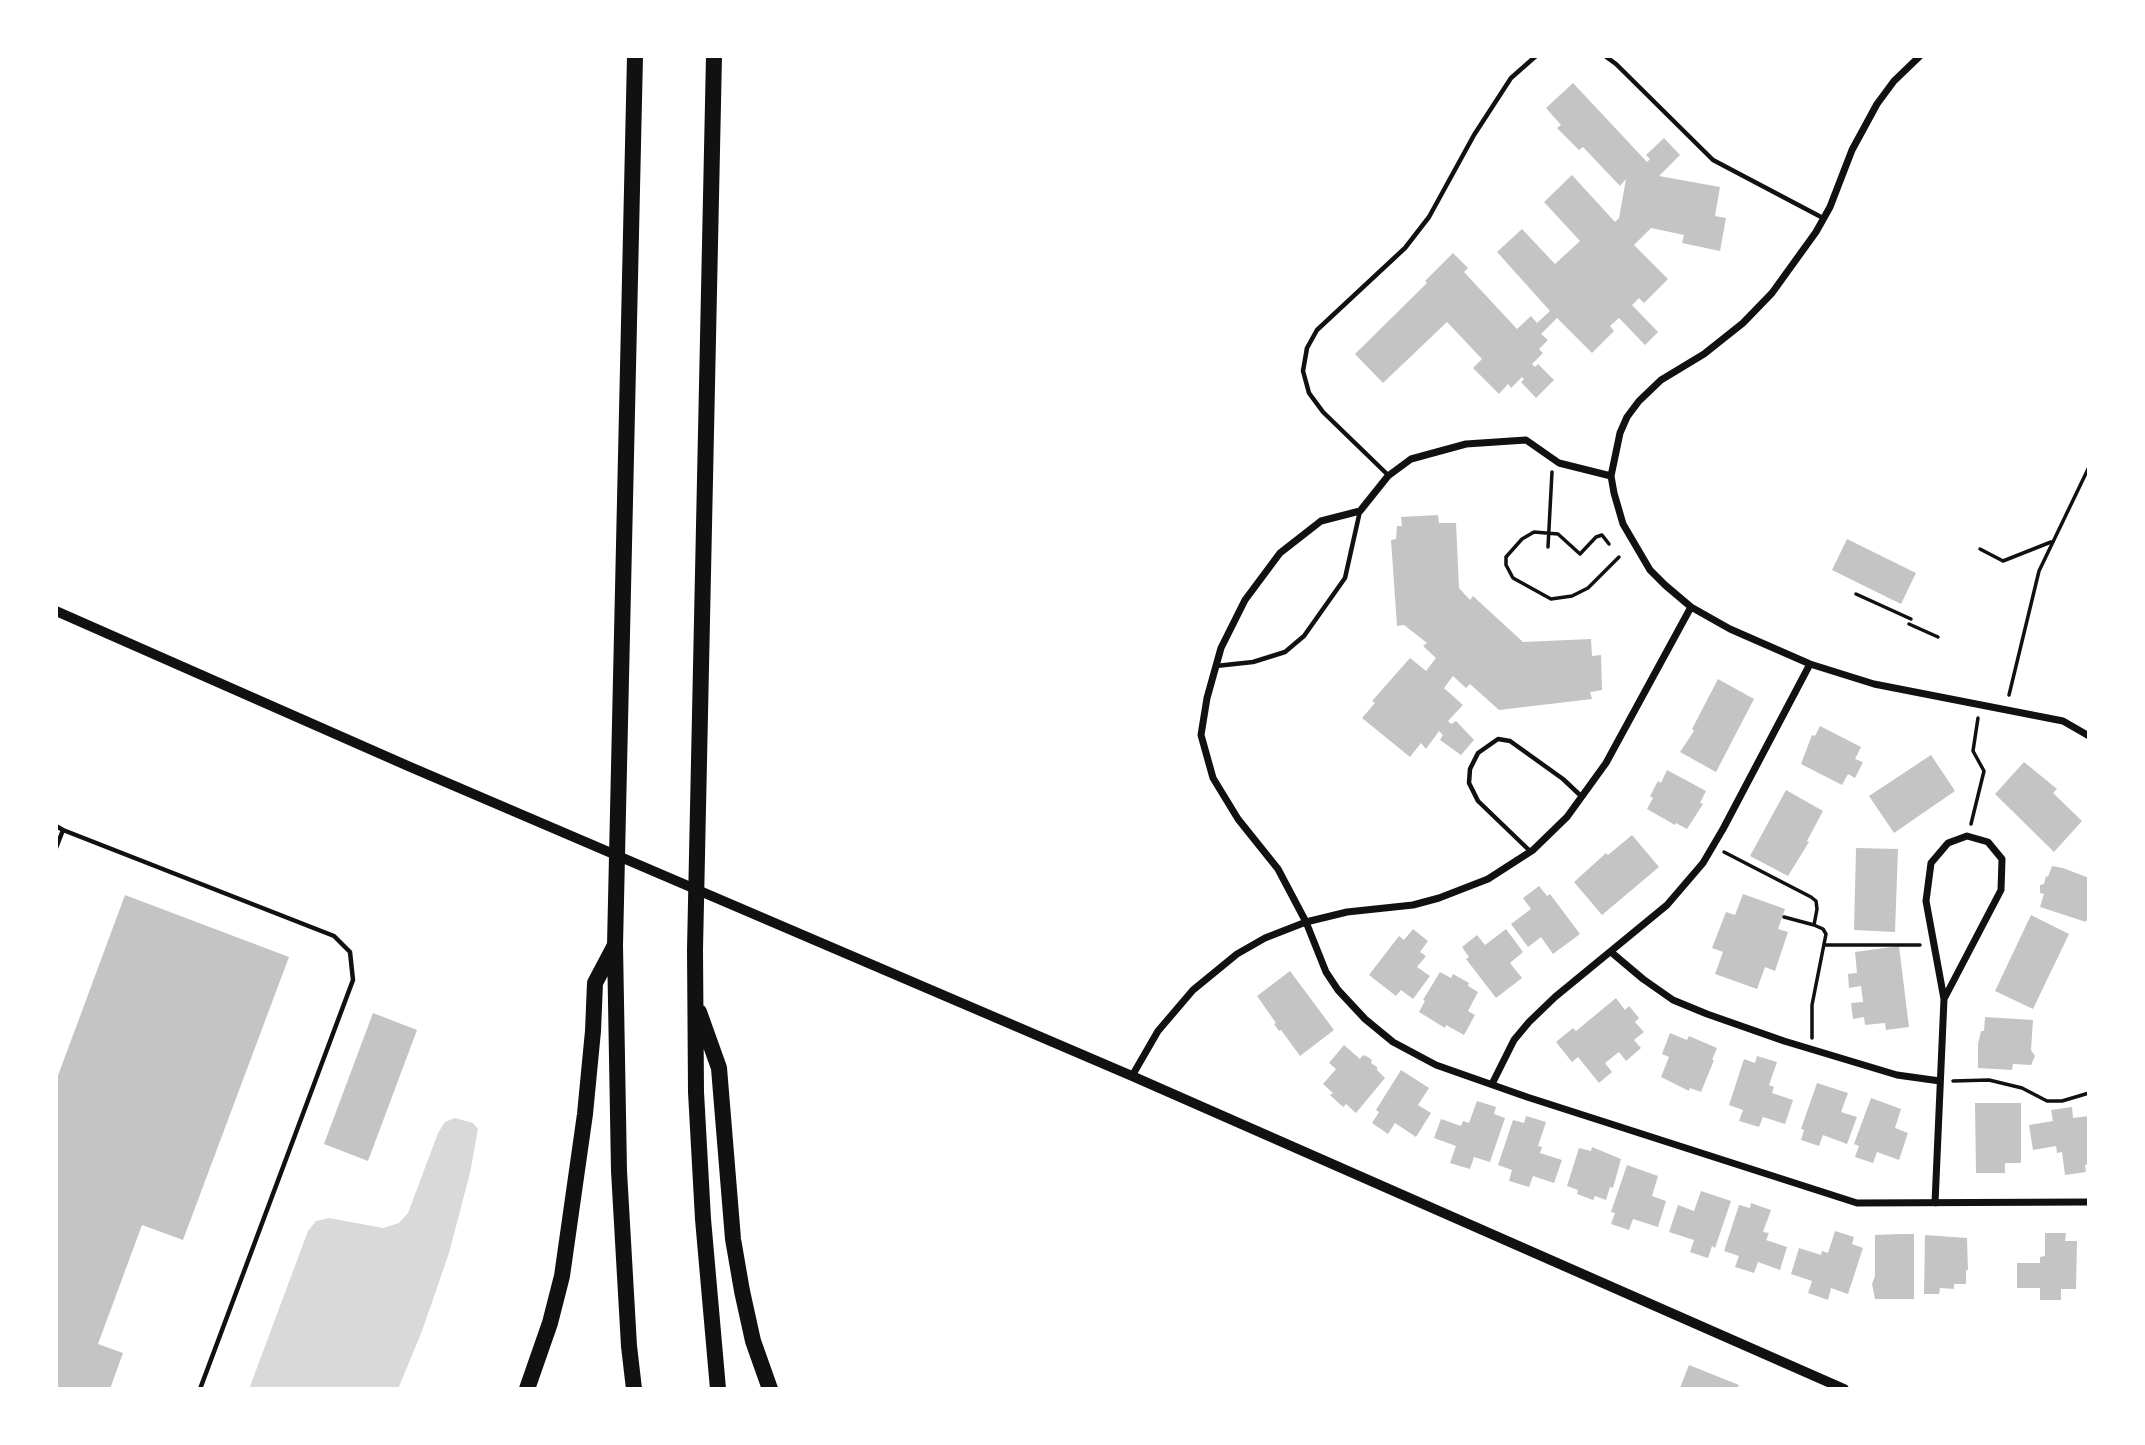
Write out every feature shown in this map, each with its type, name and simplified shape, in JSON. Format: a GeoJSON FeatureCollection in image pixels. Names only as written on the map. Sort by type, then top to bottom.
{"type":"FeatureCollection","features":[{"type":"Feature","properties":{"kind":"highway"},"geometry":{"type":"LineString","coordinates":[[635,56],[615,945],[618,1171],[629,1346],[635,1389]]}},
{"type":"Feature","properties":{"kind":"highway"},"geometry":{"type":"LineString","coordinates":[[714,56],[695,1000],[696,1092],[703,1219],[718,1389]]}},
{"type":"Feature","properties":{"kind":"highway"},"geometry":{"type":"LineString","coordinates":[[527,1389],[550,1322],[562,1276],[588,1086],[595,983],[615,945]]}},
{"type":"Feature","properties":{"kind":"highway"},"geometry":{"type":"LineString","coordinates":[[695,1000],[719,1068],[735,1252],[753,1341],[769,1389]]}},
{"type":"Feature","properties":{"kind":"street"},"geometry":{"type":"LineString","coordinates":[[1920,56],[1894,81],[1862,128],[1824,218],[1802,255],[1780,283],[1743,323],[1704,354],[1661,380],[1639,401],[1620,433],[1611,476],[1614,493],[1623,524],[1634,546],[1665,585],[1691,607],[1756,642],[1810,664],[1874,684],[2063,722],[2089,736]]}},
{"type":"Feature","properties":{"kind":"street"},"geometry":{"type":"LineString","coordinates":[[1611,476],[1559,463],[1526,440],[1466,444],[1411,459],[1388,476],[1360,511],[1321,521],[1280,553],[1245,600],[1221,649],[1201,735],[1213,778],[1238,819],[1279,869],[1306,922],[1326,972],[1338,990],[1365,1019],[1413,1055],[1492,1084],[1857,1203],[2089,1202]]}},
{"type":"Feature","properties":{"kind":"street"},"geometry":{"type":"LineString","coordinates":[[1132,1076],[1158,1031],[1193,990],[1237,954],[1265,938],[1306,922],[1347,912],[1413,905],[1439,898],[1488,879],[1531,852],[1554,832],[1606,763],[1691,607]]}},
{"type":"Feature","properties":{"kind":"street"},"geometry":{"type":"LineString","coordinates":[[56,611],[528,818],[1132,1076],[1844,1389]]}},
{"type":"Feature","properties":{"kind":"street"},"geometry":{"type":"LineString","coordinates":[[1492,1084],[1514,1040],[1529,1021],[1667,905],[1695,873],[1713,846],[1810,664]]}},
{"type":"Feature","properties":{"kind":"street"},"geometry":{"type":"LineString","coordinates":[[1935,1203],[1944,999],[1926,901],[1930,863],[1948,843],[1967,836],[1988,842],[2002,859],[2001,890],[1944,999]]}},
{"type":"Feature","properties":{"kind":"street"},"geometry":{"type":"LineString","coordinates":[[1611,952],[1673,1000],[1707,1014],[1812,1050],[1897,1075],[1940,1081]]}},
{"type":"Feature","properties":{"kind":"lane"},"geometry":{"type":"LineString","coordinates":[[1388,476],[1323,412],[1309,393],[1303,371],[1307,348],[1317,330],[1405,248],[1429,217],[1474,135],[1511,78],[1536,56]]}},
{"type":"Feature","properties":{"kind":"lane"},"geometry":{"type":"LineString","coordinates":[[1605,56],[1713,160],[1824,218]]}},
{"type":"Feature","properties":{"kind":"lane"},"geometry":{"type":"LineString","coordinates":[[1216,666],[1253,662],[1285,652],[1304,636],[1345,578],[1360,511]]}},
{"type":"Feature","properties":{"kind":"lane"},"geometry":{"type":"LineString","coordinates":[[1531,852],[1478,801],[1469,783],[1470,769],[1478,753],[1497,740],[1510,741],[1563,779],[1582,797]]}},
{"type":"Feature","properties":{"kind":"lane"},"geometry":{"type":"LineString","coordinates":[[56,826],[334,936],[350,952],[353,980],[200,1389]]}},
{"type":"Feature","properties":{"kind":"lane"},"geometry":{"type":"LineString","coordinates":[[56,848],[63,830]]}},
{"type":"Feature","properties":{"kind":"path"},"geometry":{"type":"LineString","coordinates":[[1548,547],[1553,460]]}},
{"type":"Feature","properties":{"kind":"path"},"geometry":{"type":"LineString","coordinates":[[2009,695],[2039,571],[2089,467]]}},
{"type":"Feature","properties":{"kind":"path"},"geometry":{"type":"LineString","coordinates":[[1609,544],[1602,535],[1596,537],[1580,554],[1558,534],[1534,532],[1522,539],[1506,557],[1506,565],[1513,578],[1551,599],[1572,597],[1588,588],[1619,558]]}},
{"type":"Feature","properties":{"kind":"path"},"geometry":{"type":"LineString","coordinates":[[1980,549],[2003,561],[2053,542]]}},
{"type":"Feature","properties":{"kind":"path"},"geometry":{"type":"LineString","coordinates":[[1856,594],[1938,637]]}},
{"type":"Feature","properties":{"kind":"path"},"geometry":{"type":"LineString","coordinates":[[1967,836],[1984,771],[1973,751],[1979,717]]}},
{"type":"Feature","properties":{"kind":"path"},"geometry":{"type":"LineString","coordinates":[[1713,846],[1811,897],[1816,901],[1817,909],[1814,925]]}},
{"type":"Feature","properties":{"kind":"path"},"geometry":{"type":"LineString","coordinates":[[1784,917],[1814,925],[1823,929],[1826,934],[1812,1005],[1812,1050]]}},
{"type":"Feature","properties":{"kind":"path"},"geometry":{"type":"LineString","coordinates":[[1824,945],[1934,945]]}},
{"type":"Feature","properties":{"kind":"path"},"geometry":{"type":"LineString","coordinates":[[1940,1081],[1989,1080],[2022,1088],[2047,1101],[2062,1101],[2089,1093]]}},
{"type":"Feature","properties":{"kind":"shaded area"},"geometry":{"type":"Polygon","coordinates":[[[455,1118],[473,1123],[478,1129],[470,1173],[449,1253],[422,1331],[398,1389],[249,1389],[308,1231],[316,1221],[329,1218],[383,1228],[399,1223],[408,1213],[438,1133],[445,1122],[455,1118]]]}},
{"type":"Feature","properties":{"kind":"building"},"geometry":{"type":"Polygon","coordinates":[[[1573,83],[1647,162],[1650,159],[1646,155],[1664,138],[1680,155],[1659,176],[1720,187],[1715,216],[1726,218],[1720,251],[1682,243],[1684,235],[1651,228],[1634,245],[1668,279],[1644,303],[1639,298],[1632,305],[1658,332],[1645,345],[1619,318],[1610,326],[1614,331],[1592,353],[1557,318],[1541,334],[1548,340],[1539,349],[1543,353],[1532,364],[1535,367],[1538,364],[1554,380],[1536,398],[1521,382],[1524,379],[1522,377],[1511,388],[1508,384],[1499,394],[1473,368],[1482,359],[1447,322],[1383,383],[1355,354],[1427,283],[1425,281],[1453,253],[1468,268],[1464,272],[1517,329],[1531,316],[1537,323],[1550,311],[1497,252],[1522,229],[1555,264],[1580,241],[1544,202],[1572,175],[1615,222],[1619,218],[1626,179],[1620,186],[1583,147],[1579,150],[1557,128],[1561,125],[1546,108],[1573,83]]]}},
{"type":"Feature","properties":{"kind":"building"},"geometry":{"type":"Polygon","coordinates":[[[1438,515],[1439,523],[1456,523],[1459,588],[1470,600],[1473,596],[1523,642],[1591,639],[1592,656],[1601,655],[1602,690],[1590,692],[1592,699],[1499,710],[1470,684],[1466,688],[1453,676],[1444,688],[1463,705],[1448,721],[1451,724],[1456,721],[1474,740],[1461,755],[1440,740],[1443,735],[1439,731],[1426,749],[1421,743],[1410,757],[1362,718],[1375,703],[1372,701],[1410,658],[1426,671],[1436,658],[1423,646],[1427,643],[1404,625],[1397,626],[1391,540],[1396,539],[1397,526],[1402,526],[1401,517],[1438,515]]]}},
{"type":"Feature","properties":{"kind":"building"},"geometry":{"type":"Polygon","coordinates":[[[1847,539],[1916,573],[1901,604],[1832,570],[1847,539]]]}},
{"type":"Feature","properties":{"kind":"building"},"geometry":{"type":"Polygon","coordinates":[[[1718,679],[1754,699],[1716,772],[1680,752],[1694,731],[1692,729],[1718,679]]]}},
{"type":"Feature","properties":{"kind":"building"},"geometry":{"type":"Polygon","coordinates":[[[1820,726],[1861,747],[1855,759],[1863,762],[1855,778],[1848,774],[1842,785],[1801,764],[1812,735],[1815,736],[1820,726]]]}},
{"type":"Feature","properties":{"kind":"building"},"geometry":{"type":"Polygon","coordinates":[[[1931,755],[1955,791],[1894,833],[1869,796],[1931,755]]]}},
{"type":"Feature","properties":{"kind":"building"},"geometry":{"type":"Polygon","coordinates":[[[2024,762],[2057,789],[2053,793],[2082,821],[2054,852],[1995,794],[2024,762]]]}},
{"type":"Feature","properties":{"kind":"building"},"geometry":{"type":"Polygon","coordinates":[[[1667,770],[1706,791],[1700,803],[1703,804],[1687,829],[1647,809],[1653,798],[1650,796],[1667,770]]]}},
{"type":"Feature","properties":{"kind":"building"},"geometry":{"type":"Polygon","coordinates":[[[1786,790],[1823,811],[1807,841],[1809,842],[1788,876],[1750,856],[1786,790]]]}},
{"type":"Feature","properties":{"kind":"building"},"geometry":{"type":"Polygon","coordinates":[[[1632,835],[1659,867],[1602,915],[1574,882],[1606,853],[1608,855],[1632,835]]]}},
{"type":"Feature","properties":{"kind":"building"},"geometry":{"type":"Polygon","coordinates":[[[1856,848],[1898,849],[1895,932],[1854,930],[1856,848]]]}},
{"type":"Feature","properties":{"kind":"building"},"geometry":{"type":"Polygon","coordinates":[[[2052,866],[2089,878],[2089,911],[2086,922],[2040,907],[2044,894],[2040,893],[2040,885],[2044,884],[2052,866]]]}},
{"type":"Feature","properties":{"kind":"building"},"geometry":{"type":"Polygon","coordinates":[[[1539,886],[1547,896],[1550,894],[1580,934],[1553,954],[1541,937],[1528,947],[1511,924],[1531,909],[1523,898],[1539,886]]]}},
{"type":"Feature","properties":{"kind":"building"},"geometry":{"type":"Polygon","coordinates":[[[1743,894],[1785,909],[1778,929],[1788,932],[1775,971],[1765,967],[1757,989],[1715,974],[1723,952],[1712,948],[1726,912],[1735,915],[1743,894]]]}},
{"type":"Feature","properties":{"kind":"building"},"geometry":{"type":"Polygon","coordinates":[[[125,895],[289,957],[183,1240],[142,1225],[98,1344],[123,1353],[110,1389],[56,1389],[56,1081],[125,895]]]}},
{"type":"Feature","properties":{"kind":"building"},"geometry":{"type":"Polygon","coordinates":[[[2031,915],[2069,934],[2033,1009],[1995,991],[2031,915]]]}},
{"type":"Feature","properties":{"kind":"building"},"geometry":{"type":"Polygon","coordinates":[[[1413,929],[1428,941],[1420,952],[1426,956],[1417,967],[1430,976],[1413,999],[1401,990],[1396,996],[1369,975],[1399,936],[1404,940],[1413,929]]]}},
{"type":"Feature","properties":{"kind":"building"},"geometry":{"type":"Polygon","coordinates":[[[1506,929],[1523,952],[1510,963],[1522,978],[1496,998],[1466,959],[1469,957],[1462,947],[1477,935],[1485,945],[1506,929]]]}},
{"type":"Feature","properties":{"kind":"building"},"geometry":{"type":"Polygon","coordinates":[[[1899,946],[1909,1027],[1886,1030],[1885,1023],[1865,1025],[1864,1017],[1853,1019],[1851,1003],[1863,1002],[1861,986],[1849,988],[1848,974],[1857,973],[1855,952],[1899,946]]]}},
{"type":"Feature","properties":{"kind":"building"},"geometry":{"type":"Polygon","coordinates":[[[1290,971],[1334,1030],[1300,1056],[1281,1030],[1279,1031],[1257,996],[1290,971]]]}},
{"type":"Feature","properties":{"kind":"building"},"geometry":{"type":"Polygon","coordinates":[[[1440,972],[1451,978],[1453,974],[1478,992],[1468,1011],[1475,1015],[1464,1035],[1446,1025],[1445,1028],[1419,1012],[1440,972]]]}},
{"type":"Feature","properties":{"kind":"building"},"geometry":{"type":"Polygon","coordinates":[[[1616,998],[1625,1010],[1629,1006],[1639,1018],[1635,1022],[1644,1032],[1634,1040],[1641,1048],[1626,1061],[1619,1052],[1605,1063],[1612,1072],[1599,1083],[1578,1057],[1572,1062],[1556,1042],[1573,1028],[1576,1031],[1616,998]]]}},
{"type":"Feature","properties":{"kind":"building"},"geometry":{"type":"Polygon","coordinates":[[[373,1013],[417,1030],[368,1161],[324,1144],[373,1013]]]}},
{"type":"Feature","properties":{"kind":"building"},"geometry":{"type":"Polygon","coordinates":[[[1985,1017],[2033,1020],[2031,1050],[2035,1056],[2031,1065],[2013,1064],[2012,1070],[1978,1068],[1978,1044],[1981,1031],[1984,1031],[1985,1017]]]}},
{"type":"Feature","properties":{"kind":"building"},"geometry":{"type":"Polygon","coordinates":[[[1670,1033],[1687,1040],[1689,1036],[1717,1048],[1701,1092],[1690,1088],[1689,1091],[1661,1077],[1669,1057],[1662,1054],[1670,1033]]]}},
{"type":"Feature","properties":{"kind":"building"},"geometry":{"type":"Polygon","coordinates":[[[1344,1045],[1360,1059],[1363,1055],[1372,1060],[1371,1063],[1385,1078],[1356,1113],[1346,1104],[1343,1107],[1323,1084],[1336,1069],[1329,1063],[1344,1045]]]}},
{"type":"Feature","properties":{"kind":"building"},"geometry":{"type":"Polygon","coordinates":[[[1757,1056],[1777,1062],[1769,1085],[1774,1087],[1772,1093],[1793,1100],[1785,1124],[1763,1117],[1759,1127],[1739,1121],[1743,1110],[1729,1105],[1744,1059],[1755,1063],[1757,1056]]]}},
{"type":"Feature","properties":{"kind":"building"},"geometry":{"type":"Polygon","coordinates":[[[1401,1070],[1429,1088],[1418,1105],[1431,1113],[1416,1137],[1395,1123],[1388,1134],[1372,1123],[1379,1112],[1376,1110],[1401,1070]]]}},
{"type":"Feature","properties":{"kind":"building"},"geometry":{"type":"Polygon","coordinates":[[[1817,1083],[1848,1093],[1841,1112],[1857,1117],[1847,1144],[1823,1135],[1819,1146],[1801,1140],[1804,1130],[1801,1129],[1817,1083]]]}},
{"type":"Feature","properties":{"kind":"building"},"geometry":{"type":"Polygon","coordinates":[[[1871,1098],[1901,1109],[1895,1128],[1908,1133],[1899,1160],[1877,1152],[1873,1163],[1855,1157],[1859,1146],[1854,1144],[1871,1098]]]}},
{"type":"Feature","properties":{"kind":"building"},"geometry":{"type":"Polygon","coordinates":[[[1477,1101],[1496,1107],[1494,1114],[1505,1118],[1490,1162],[1474,1157],[1470,1169],[1450,1163],[1456,1146],[1434,1138],[1441,1119],[1461,1126],[1463,1121],[1469,1123],[1477,1101]]]}},
{"type":"Feature","properties":{"kind":"building"},"geometry":{"type":"Polygon","coordinates":[[[1975,1103],[2021,1103],[2021,1163],[2005,1163],[2005,1173],[1976,1173],[1975,1103]]]}},
{"type":"Feature","properties":{"kind":"building"},"geometry":{"type":"Polygon","coordinates":[[[2072,1107],[2073,1118],[2089,1116],[2089,1164],[2085,1165],[2086,1172],[2065,1175],[2062,1152],[2057,1153],[2056,1146],[2033,1150],[2029,1125],[2053,1121],[2051,1110],[2072,1107]]]}},
{"type":"Feature","properties":{"kind":"building"},"geometry":{"type":"Polygon","coordinates":[[[1526,1116],[1546,1122],[1538,1146],[1542,1147],[1540,1153],[1562,1160],[1554,1183],[1533,1176],[1529,1187],[1509,1181],[1512,1170],[1498,1165],[1513,1120],[1524,1123],[1526,1116]]]}},
{"type":"Feature","properties":{"kind":"building"},"geometry":{"type":"Polygon","coordinates":[[[1592,1147],[1621,1159],[1613,1188],[1610,1187],[1606,1200],[1595,1196],[1593,1200],[1577,1194],[1578,1190],[1567,1186],[1579,1148],[1591,1151],[1592,1147]]]}},
{"type":"Feature","properties":{"kind":"building"},"geometry":{"type":"Polygon","coordinates":[[[1627,1165],[1658,1176],[1652,1196],[1666,1201],[1658,1227],[1633,1219],[1629,1230],[1611,1224],[1615,1213],[1611,1212],[1627,1165]]]}},
{"type":"Feature","properties":{"kind":"building"},"geometry":{"type":"Polygon","coordinates":[[[1701,1191],[1731,1201],[1715,1248],[1712,1246],[1708,1258],[1690,1252],[1694,1240],[1669,1232],[1678,1205],[1694,1211],[1701,1191]]]}},
{"type":"Feature","properties":{"kind":"building"},"geometry":{"type":"Polygon","coordinates":[[[1751,1203],[1771,1210],[1763,1232],[1769,1233],[1766,1240],[1787,1247],[1780,1270],[1758,1262],[1754,1273],[1735,1267],[1739,1256],[1724,1251],[1739,1205],[1750,1208],[1751,1203]]]}},
{"type":"Feature","properties":{"kind":"building"},"geometry":{"type":"Polygon","coordinates":[[[1835,1231],[1854,1237],[1852,1244],[1863,1248],[1848,1294],[1831,1288],[1828,1300],[1808,1293],[1812,1281],[1791,1274],[1799,1248],[1821,1255],[1822,1251],[1828,1253],[1835,1231]]]}},
{"type":"Feature","properties":{"kind":"building"},"geometry":{"type":"Polygon","coordinates":[[[2045,1233],[2066,1233],[2065,1241],[2077,1241],[2076,1289],[2061,1289],[2061,1300],[2040,1300],[2040,1288],[2017,1288],[2017,1263],[2040,1263],[2040,1257],[2045,1256],[2045,1233]]]}},
{"type":"Feature","properties":{"kind":"building"},"geometry":{"type":"Polygon","coordinates":[[[1914,1234],[1914,1299],[1875,1299],[1872,1284],[1875,1276],[1875,1235],[1914,1234]]]}},
{"type":"Feature","properties":{"kind":"building"},"geometry":{"type":"Polygon","coordinates":[[[1925,1235],[1967,1238],[1966,1284],[1954,1284],[1954,1289],[1940,1288],[1939,1294],[1924,1294],[1925,1235]]]}},
{"type":"Feature","properties":{"kind":"building"},"geometry":{"type":"Polygon","coordinates":[[[1689,1365],[1739,1385],[1737,1389],[1680,1388],[1689,1365]]]}}]}
